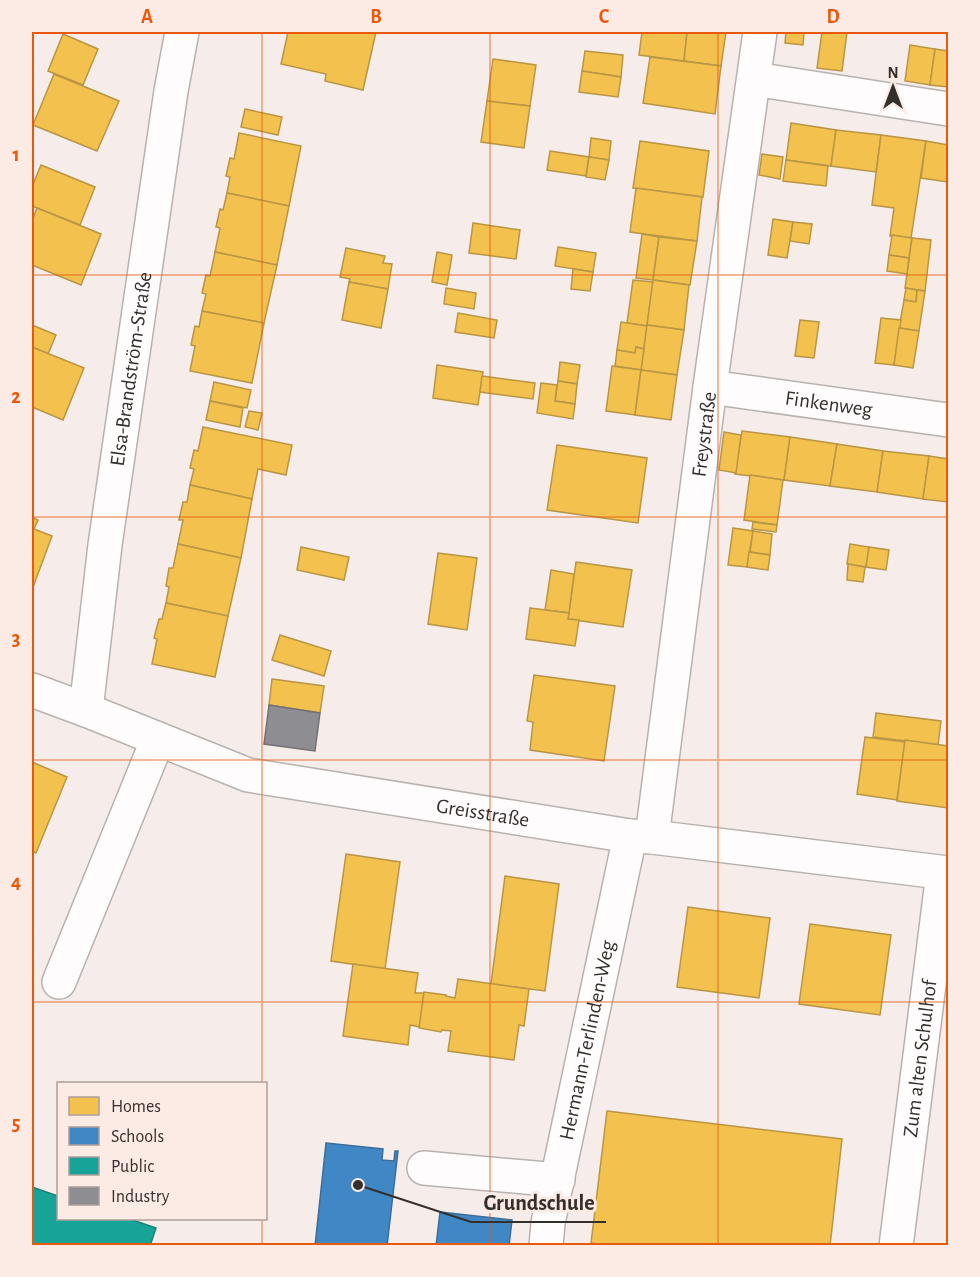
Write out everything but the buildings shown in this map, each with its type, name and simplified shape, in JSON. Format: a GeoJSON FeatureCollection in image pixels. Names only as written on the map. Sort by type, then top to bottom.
{"type":"FeatureCollection","features":[{"type":"Feature","properties":{"kind":"street","name":"Elsa-Brandström-Straße"},"geometry":{"type":"LineString","coordinates":[[86,710],[105,545],[171,91],[182,32]]}},
{"type":"Feature","properties":{"kind":"street","name":"Freystraße"},"geometry":{"type":"LineString","coordinates":[[641,836],[710,387],[760,32]]}},
{"type":"Feature","properties":{"kind":"street"},"geometry":{"type":"LineString","coordinates":[[753,79],[948,109]]}},
{"type":"Feature","properties":{"kind":"street","name":"Finkenweg"},"geometry":{"type":"LineString","coordinates":[[710,387],[948,420]]}},
{"type":"Feature","properties":{"kind":"street","name":"Greisstraße"},"geometry":{"type":"LineString","coordinates":[[32,690],[248,775],[641,836],[946,873]]}},
{"type":"Feature","properties":{"kind":"street"},"geometry":{"type":"LineString","coordinates":[[59,982],[158,739]]}},
{"type":"Feature","properties":{"kind":"street","name":"Hermann-Terlinden-Weg"},"geometry":{"type":"LineString","coordinates":[[546,1245],[558,1180],[641,836]]}},
{"type":"Feature","properties":{"kind":"street","name":"Zum alten Schulhof"},"geometry":{"type":"LineString","coordinates":[[896,1245],[946,873]]}},
{"type":"Feature","properties":{"kind":"street"},"geometry":{"type":"LineString","coordinates":[[424,1168],[558,1180]]}},
{"type":"Feature","properties":{"kind":"place","name":"Grundschule"},"geometry":{"type":"Point","coordinates":[358,1185]}}]}
